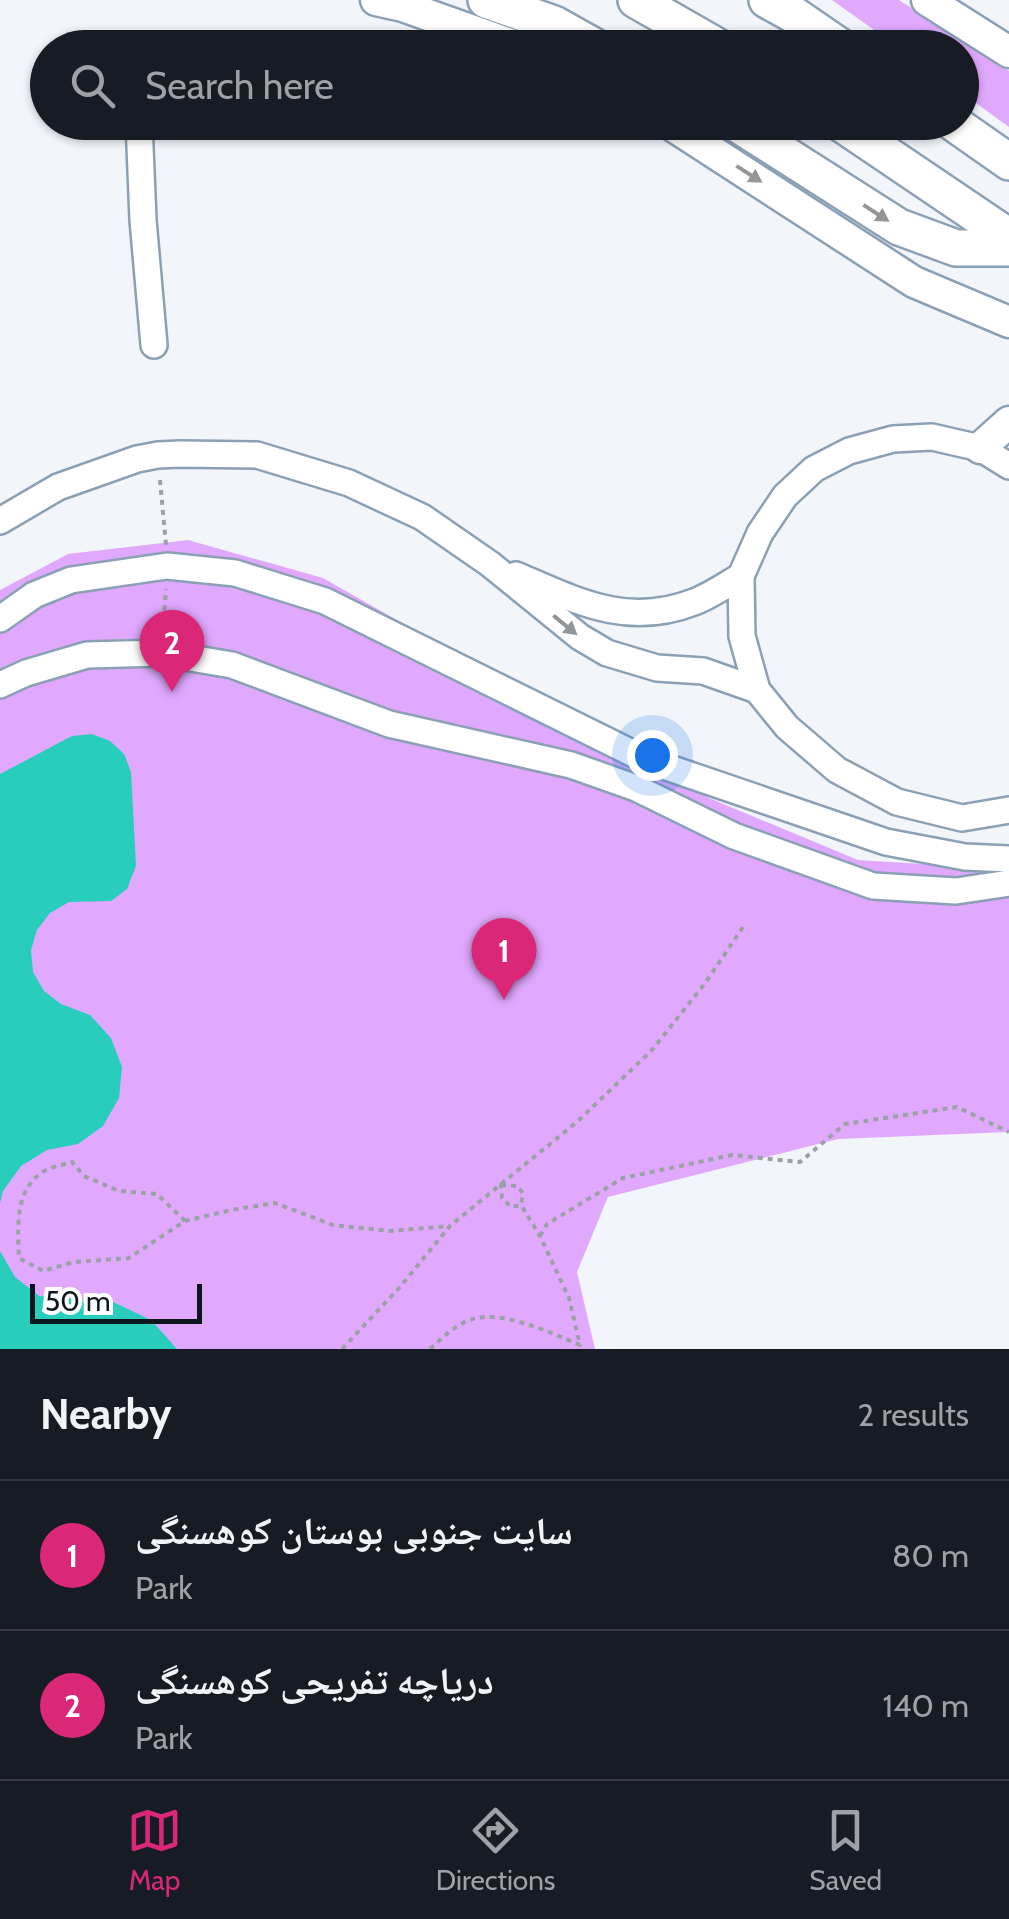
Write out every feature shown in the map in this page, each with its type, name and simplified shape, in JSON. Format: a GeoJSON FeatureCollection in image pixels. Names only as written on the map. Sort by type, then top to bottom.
{"type":"FeatureCollection","features":[{"type":"Feature","properties":{"kind":"highway"},"geometry":{"type":"LineString","coordinates":[[486,0],[565,30]]}},
{"type":"Feature","properties":{"kind":"highway"},"geometry":{"type":"LineString","coordinates":[[636,0],[688,30]]}},
{"type":"Feature","properties":{"kind":"highway"},"geometry":{"type":"LineString","coordinates":[[779,5],[816,30]]}},
{"type":"Feature","properties":{"kind":"highway"},"geometry":{"type":"LineString","coordinates":[[762,140],[898,227],[956,248],[1009,248]]}},
{"type":"Feature","properties":{"kind":"highway"},"geometry":{"type":"LineString","coordinates":[[865,140],[1009,237]]}},
{"type":"Feature","properties":{"kind":"highway"},"geometry":{"type":"LineString","coordinates":[[978,140],[1009,162]]}},
{"type":"Feature","properties":{"kind":"main road"},"geometry":{"type":"LineString","coordinates":[[376,0],[470,30]]}},
{"type":"Feature","properties":{"kind":"main road"},"geometry":{"type":"LineString","coordinates":[[927,0],[974,30]]}},
{"type":"Feature","properties":{"kind":"main road"},"geometry":{"type":"LineString","coordinates":[[979,33],[1009,52]]}},
{"type":"Feature","properties":{"kind":"main road"},"geometry":{"type":"LineString","coordinates":[[695,140],[914,282],[1009,322]]}},
{"type":"Feature","properties":{"kind":"main road"},"geometry":{"type":"LineString","coordinates":[[981,310],[1009,350]]}},
{"type":"Feature","properties":{"kind":"main road"},"geometry":{"type":"LineString","coordinates":[[980,448],[1009,422]]}},
{"type":"Feature","properties":{"kind":"street"},"geometry":{"type":"LineString","coordinates":[[140,140],[154,345]]}},
{"type":"Feature","properties":{"kind":"street"},"geometry":{"type":"LineString","coordinates":[[1009,466],[980,448],[932,436],[893,439],[850,451],[814,470],[785,496],[760,533],[741,576],[742,636],[757,690],[787,727],[836,770],[897,802],[962,818],[1009,810]]}},
{"type":"Feature","properties":{"kind":"street"},"geometry":{"type":"LineString","coordinates":[[0,521],[58,487],[137,459],[180,454],[257,455],[349,483],[422,518],[607,653],[657,668],[703,671],[757,690]]}},
{"type":"Feature","properties":{"kind":"street"},"geometry":{"type":"LineString","coordinates":[[490,564],[590,606],[650,614],[694,602],[741,576]]}},
{"type":"Feature","properties":{"kind":"street"},"geometry":{"type":"LineString","coordinates":[[0,620],[34,595],[71,580],[168,566],[236,573],[325,601],[646,760],[886,842],[965,857],[1009,858]]}},
{"type":"Feature","properties":{"kind":"street"},"geometry":{"type":"LineString","coordinates":[[0,685],[26,673],[88,656],[161,653],[232,665],[389,724],[588,771],[636,788],[734,836],[873,886],[956,891],[1009,882]]}},
{"type":"Feature","properties":{"kind":"path"},"geometry":{"type":"LineString","coordinates":[[342,1349],[450,1226],[578,1120],[652,1050],[706,982],[744,924]]}},
{"type":"Feature","properties":{"kind":"path"},"geometry":{"type":"LineString","coordinates":[[540,1236],[546,1224],[623,1178],[732,1155],[800,1162],[845,1124],[957,1106],[1009,1132]]}},
{"type":"Feature","properties":{"kind":"path"},"geometry":{"type":"LineString","coordinates":[[185,1221],[157,1194],[120,1190],[84,1176],[72,1162],[42,1171],[23,1193],[18,1258],[43,1271],[74,1262],[129,1258],[185,1221],[275,1203],[333,1225],[390,1231],[450,1226]]}},
{"type":"Feature","properties":{"kind":"path"},"geometry":{"type":"LineString","coordinates":[[500,1185],[502,1198],[511,1207],[521,1204]]}},
{"type":"Feature","properties":{"kind":"path"},"geometry":{"type":"LineString","coordinates":[[500,1185],[516,1186],[523,1193],[521,1204],[569,1298],[582,1347]]}},
{"type":"Feature","properties":{"kind":"path"},"geometry":{"type":"LineString","coordinates":[[430,1349],[447,1332],[472,1318],[524,1323],[582,1347]]}},
{"type":"Feature","properties":{"kind":"shaded area"},"geometry":{"type":"Polygon","coordinates":[[[832,0],[899,0],[945,30],[874,30],[832,0]]]}},
{"type":"Feature","properties":{"kind":"shaded area"},"geometry":{"type":"Polygon","coordinates":[[[979,52],[1009,71],[1009,127],[979,105],[979,52]]]}},
{"type":"Feature","properties":{"kind":"shaded area"},"geometry":{"type":"Polygon","coordinates":[[[188,540],[323,578],[709,798],[858,860],[987,868],[1009,865],[1009,1132],[838,1139],[608,1197],[577,1272],[595,1349],[0,1349],[0,590],[68,554],[188,540]]]}},
{"type":"Feature","properties":{"kind":"shaded area"},"geometry":{"type":"Polygon","coordinates":[[[92,734],[110,741],[124,754],[131,772],[136,866],[127,889],[111,901],[69,902],[50,913],[37,930],[31,950],[33,972],[44,991],[61,1004],[90,1015],[111,1038],[122,1067],[119,1098],[103,1126],[78,1144],[47,1150],[21,1166],[3,1191],[0,1203],[0,774],[72,736],[92,734]]]}},
{"type":"Feature","properties":{"kind":"shaded area"},"geometry":{"type":"Polygon","coordinates":[[[0,1251],[15,1277],[39,1296],[111,1301],[151,1320],[177,1349],[0,1349],[0,1251]]]}},
{"type":"Feature","properties":{"kind":"place","name":"دریاچه تفریحی کوهسنگی"},"geometry":{"type":"Point","coordinates":[172,692]}},
{"type":"Feature","properties":{"kind":"place","name":"سایت جنوبی بوستان کوهسنگی"},"geometry":{"type":"Point","coordinates":[504,1000]}}]}
